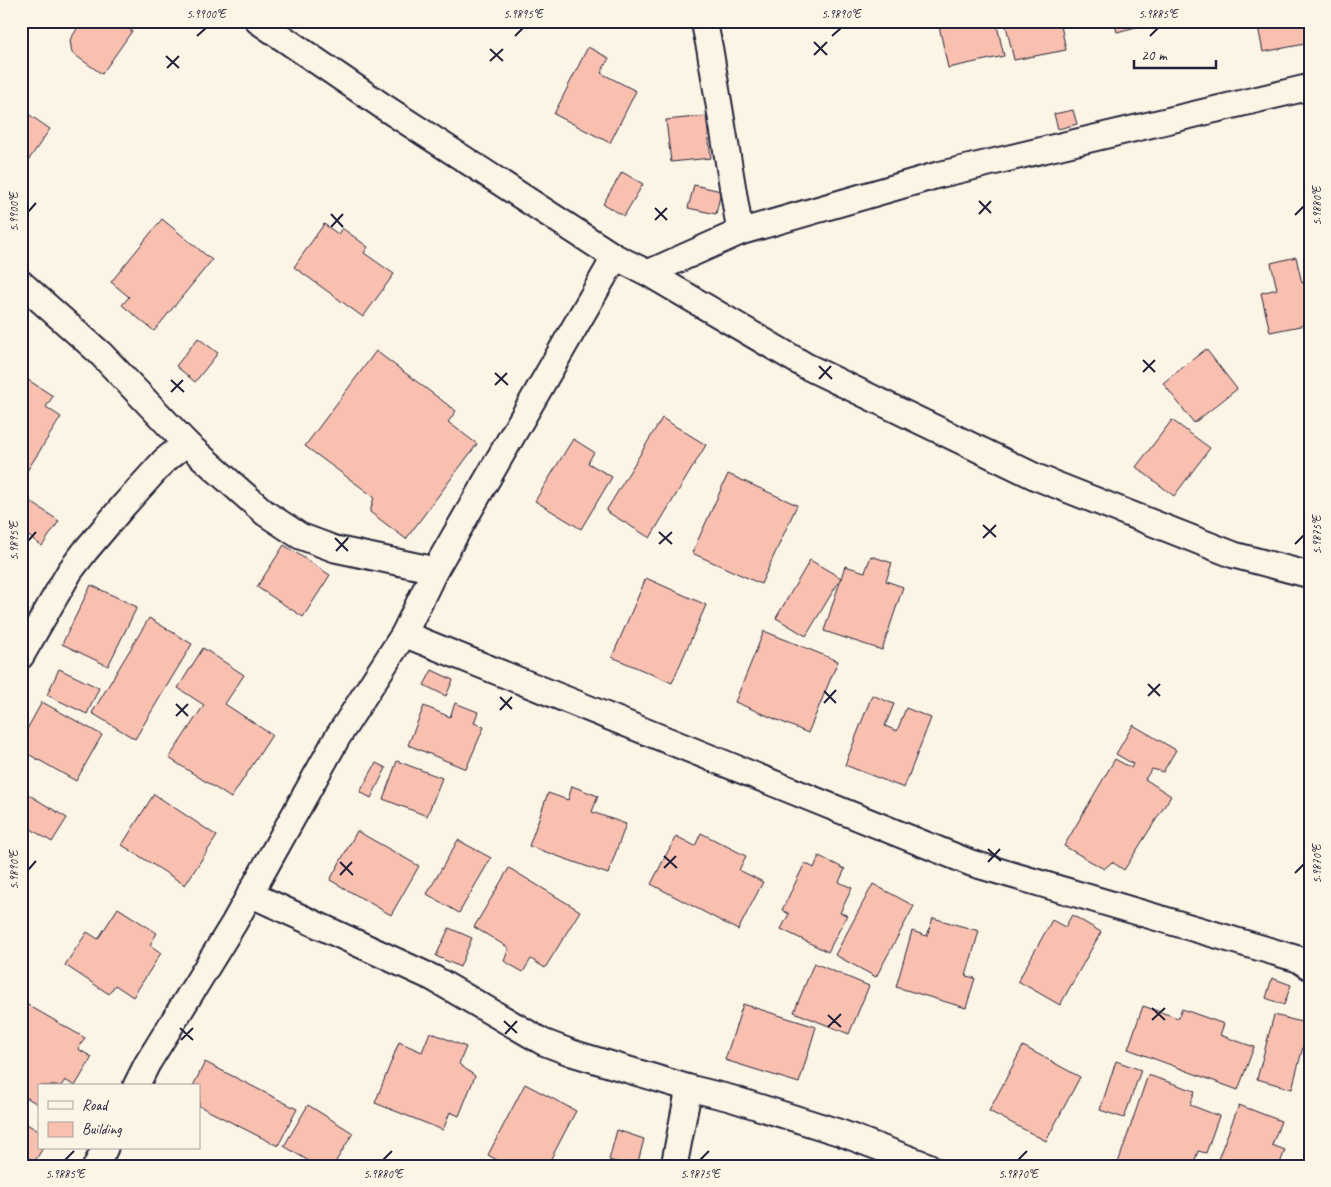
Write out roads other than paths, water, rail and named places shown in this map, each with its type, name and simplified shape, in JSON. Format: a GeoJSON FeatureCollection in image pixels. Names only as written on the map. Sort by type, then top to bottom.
{"type":"FeatureCollection","features":[{"type":"Feature","properties":{"kind":"street"},"geometry":{"type":"LineString","coordinates":[[258,21],[384,107],[614,257],[648,274],[806,366],[1036,477],[1234,555],[1310,575]]}},
{"type":"Feature","properties":{"kind":"street"},"geometry":{"type":"LineString","coordinates":[[704,21],[740,232]]}},
{"type":"Feature","properties":{"kind":"street"},"geometry":{"type":"LineString","coordinates":[[648,274],[740,232],[938,175],[1310,87]]}},
{"type":"Feature","properties":{"kind":"street"},"geometry":{"type":"LineString","coordinates":[[137,1084],[146,1064],[234,923],[337,738],[404,634],[435,570],[614,257]]}},
{"type":"Feature","properties":{"kind":"street"},"geometry":{"type":"LineString","coordinates":[[21,283],[100,353],[186,443],[265,513],[300,536],[336,549],[435,570]]}},
{"type":"Feature","properties":{"kind":"street"},"geometry":{"type":"LineString","coordinates":[[21,656],[70,571],[86,550],[124,504],[164,461],[186,443]]}},
{"type":"Feature","properties":{"kind":"street"},"geometry":{"type":"LineString","coordinates":[[404,634],[971,863],[1298,959],[1310,967]]}},
{"type":"Feature","properties":{"kind":"street"},"geometry":{"type":"LineString","coordinates":[[250,894],[433,978],[543,1042],[572,1053],[689,1088],[730,1098],[841,1133],[928,1166]]}},
{"type":"Feature","properties":{"kind":"street"},"geometry":{"type":"LineString","coordinates":[[674,1166],[689,1088]]}},
{"type":"Feature","properties":{"kind":"street"},"geometry":{"type":"LineString","coordinates":[[96,1166],[104,1150]]}}]}
